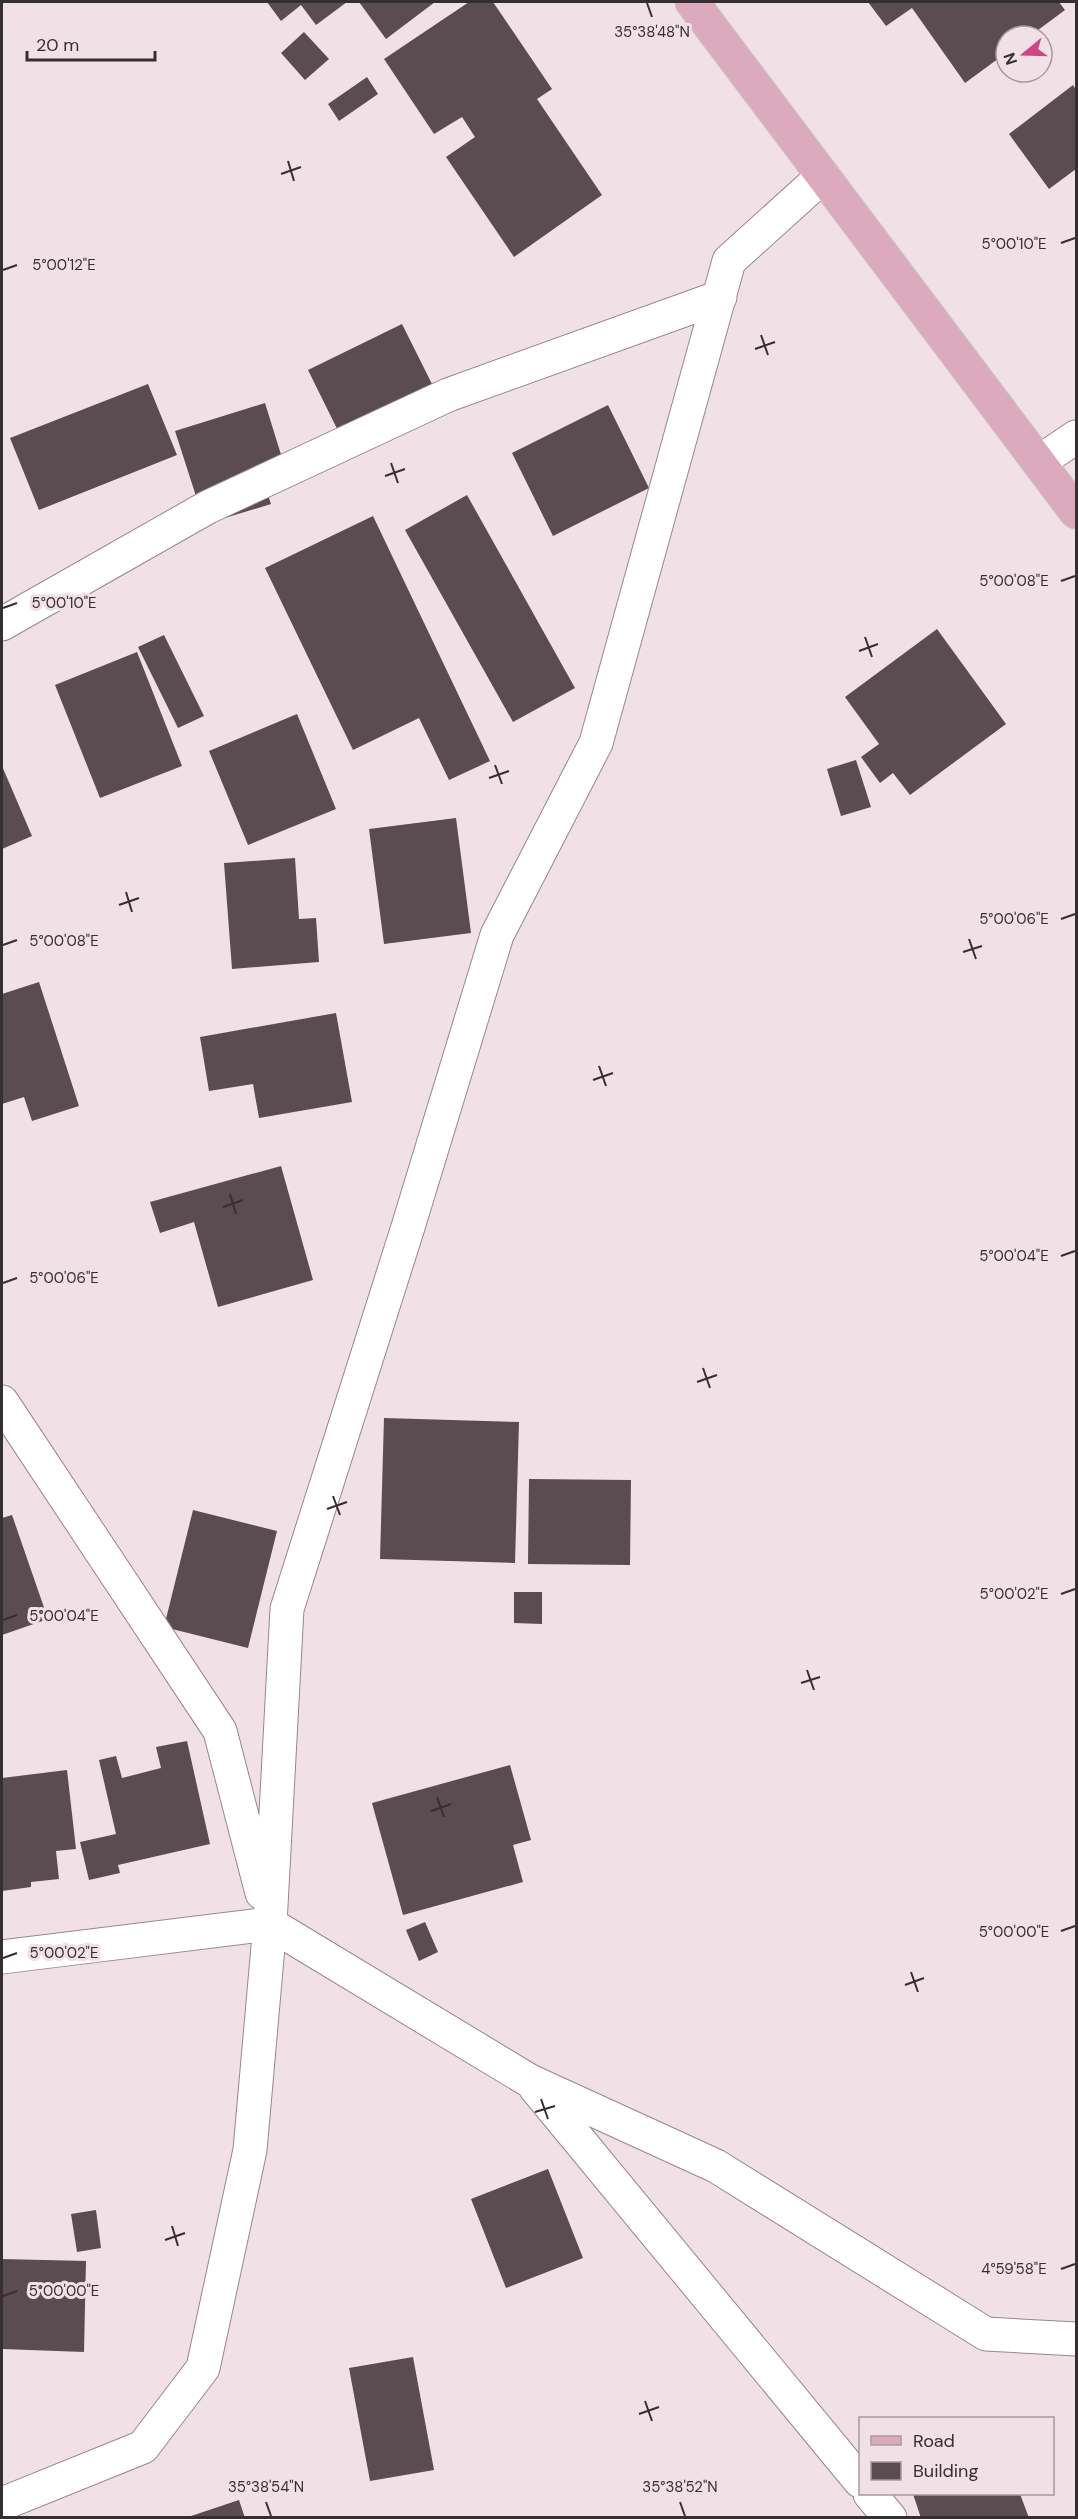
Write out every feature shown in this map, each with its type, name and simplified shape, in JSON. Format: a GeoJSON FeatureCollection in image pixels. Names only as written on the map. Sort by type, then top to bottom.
{"type":"FeatureCollection","features":[{"type":"Feature","properties":{"kind":"main road"},"geometry":{"type":"LineString","coordinates":[[692,2],[1077,512]]}},
{"type":"Feature","properties":{"kind":"street"},"geometry":{"type":"LineString","coordinates":[[2,2504],[53,2481],[143,2447],[203,2368],[250,2150],[270,1924],[287,1609],[408,1227],[497,935],[596,743],[729,261],[823,176]]}},
{"type":"Feature","properties":{"kind":"street"},"geometry":{"type":"LineString","coordinates":[[2,624],[208,507],[448,395],[720,297]]}},
{"type":"Feature","properties":{"kind":"street"},"geometry":{"type":"LineString","coordinates":[[1039,462],[1077,437]]}},
{"type":"Feature","properties":{"kind":"street"},"geometry":{"type":"LineString","coordinates":[[2,1402],[220,1731],[270,1924]]}},
{"type":"Feature","properties":{"kind":"street"},"geometry":{"type":"LineString","coordinates":[[2,1957],[270,1924],[530,2081],[716,2166],[986,2334],[1077,2339]]}},
{"type":"Feature","properties":{"kind":"street"},"geometry":{"type":"LineString","coordinates":[[530,2081],[859,2479]]}},
{"type":"Feature","properties":{"kind":"street"},"geometry":{"type":"LineString","coordinates":[[872,2495],[890,2517]]}},
{"type":"Feature","properties":{"kind":"building"},"geometry":{"type":"Polygon","coordinates":[[[267,2],[347,2],[316,25],[301,5],[281,21],[267,2]]]}},
{"type":"Feature","properties":{"kind":"building"},"geometry":{"type":"Polygon","coordinates":[[[359,2],[435,2],[386,39],[359,2]]]}},
{"type":"Feature","properties":{"kind":"building"},"geometry":{"type":"Polygon","coordinates":[[[469,2],[493,2],[552,89],[537,99],[602,195],[514,257],[446,157],[475,137],[462,117],[434,134],[384,59],[469,2]]]}},
{"type":"Feature","properties":{"kind":"building"},"geometry":{"type":"Polygon","coordinates":[[[868,2],[1059,2],[1065,10],[1046,24],[994,24],[994,62],[965,83],[912,8],[886,26],[868,2]]]}},
{"type":"Feature","properties":{"kind":"building"},"geometry":{"type":"Polygon","coordinates":[[[304,32],[329,59],[305,80],[281,53],[304,32]]]}},
{"type":"Feature","properties":{"kind":"building"},"geometry":{"type":"Polygon","coordinates":[[[367,77],[378,94],[339,121],[328,104],[367,77]]]}},
{"type":"Feature","properties":{"kind":"building"},"geometry":{"type":"Polygon","coordinates":[[[1073,85],[1076,90],[1076,169],[1049,189],[1009,134],[1073,85]]]}},
{"type":"Feature","properties":{"kind":"building"},"geometry":{"type":"Polygon","coordinates":[[[402,324],[445,410],[351,457],[308,370],[402,324]]]}},
{"type":"Feature","properties":{"kind":"building"},"geometry":{"type":"Polygon","coordinates":[[[148,384],[177,455],[39,510],[10,438],[148,384]]]}},
{"type":"Feature","properties":{"kind":"building"},"geometry":{"type":"Polygon","coordinates":[[[265,403],[283,461],[259,468],[271,504],[205,524],[175,431],[265,403]]]}},
{"type":"Feature","properties":{"kind":"building"},"geometry":{"type":"Polygon","coordinates":[[[608,405],[649,488],[553,536],[512,453],[608,405]]]}},
{"type":"Feature","properties":{"kind":"building"},"geometry":{"type":"Polygon","coordinates":[[[467,495],[575,688],[513,722],[405,530],[467,495]]]}},
{"type":"Feature","properties":{"kind":"building"},"geometry":{"type":"Polygon","coordinates":[[[373,516],[490,761],[449,780],[419,718],[353,750],[265,568],[373,516]]]}},
{"type":"Feature","properties":{"kind":"building"},"geometry":{"type":"Polygon","coordinates":[[[937,629],[1006,724],[910,795],[893,773],[880,783],[861,757],[879,744],[845,697],[937,629]]]}},
{"type":"Feature","properties":{"kind":"building"},"geometry":{"type":"Polygon","coordinates":[[[164,635],[204,716],[178,728],[138,647],[164,635]]]}},
{"type":"Feature","properties":{"kind":"building"},"geometry":{"type":"Polygon","coordinates":[[[137,652],[182,766],[100,798],[55,685],[137,652]]]}},
{"type":"Feature","properties":{"kind":"building"},"geometry":{"type":"Polygon","coordinates":[[[297,714],[336,809],[248,845],[209,751],[297,714]]]}},
{"type":"Feature","properties":{"kind":"building"},"geometry":{"type":"Polygon","coordinates":[[[856,760],[871,807],[841,816],[827,769],[856,760]]]}},
{"type":"Feature","properties":{"kind":"building"},"geometry":{"type":"Polygon","coordinates":[[[2,766],[32,836],[2,849],[2,766]]]}},
{"type":"Feature","properties":{"kind":"building"},"geometry":{"type":"Polygon","coordinates":[[[456,818],[471,933],[384,944],[369,829],[456,818]]]}},
{"type":"Feature","properties":{"kind":"building"},"geometry":{"type":"Polygon","coordinates":[[[295,858],[299,919],[316,918],[319,962],[232,969],[224,863],[295,858]]]}},
{"type":"Feature","properties":{"kind":"building"},"geometry":{"type":"Polygon","coordinates":[[[39,982],[79,1106],[32,1121],[24,1097],[2,1104],[2,994],[39,982]]]}},
{"type":"Feature","properties":{"kind":"building"},"geometry":{"type":"Polygon","coordinates":[[[336,1013],[352,1102],[259,1118],[253,1084],[209,1091],[200,1037],[336,1013]]]}},
{"type":"Feature","properties":{"kind":"building"},"geometry":{"type":"Polygon","coordinates":[[[281,1166],[313,1280],[218,1307],[194,1222],[160,1233],[150,1202],[281,1166]]]}},
{"type":"Feature","properties":{"kind":"building"},"geometry":{"type":"Polygon","coordinates":[[[384,1418],[519,1422],[515,1563],[380,1559],[384,1418]]]}},
{"type":"Feature","properties":{"kind":"building"},"geometry":{"type":"Polygon","coordinates":[[[529,1479],[631,1480],[630,1565],[528,1564],[529,1479]]]}},
{"type":"Feature","properties":{"kind":"building"},"geometry":{"type":"Polygon","coordinates":[[[193,1510],[277,1531],[248,1648],[164,1627],[193,1510]]]}},
{"type":"Feature","properties":{"kind":"building"},"geometry":{"type":"Polygon","coordinates":[[[12,1515],[48,1619],[2,1635],[2,1518],[12,1515]]]}},
{"type":"Feature","properties":{"kind":"building"},"geometry":{"type":"Polygon","coordinates":[[[514,1592],[542,1592],[542,1624],[514,1623],[514,1592]]]}},
{"type":"Feature","properties":{"kind":"building"},"geometry":{"type":"Polygon","coordinates":[[[187,1741],[210,1844],[118,1865],[120,1873],[89,1880],[80,1842],[116,1834],[99,1760],[116,1756],[122,1778],[161,1768],[156,1747],[187,1741]]]}},
{"type":"Feature","properties":{"kind":"building"},"geometry":{"type":"Polygon","coordinates":[[[510,1765],[531,1840],[513,1845],[523,1882],[403,1915],[372,1803],[510,1765]]]}},
{"type":"Feature","properties":{"kind":"building"},"geometry":{"type":"Polygon","coordinates":[[[67,1770],[76,1849],[56,1851],[59,1879],[31,1882],[31,1887],[2,1891],[2,1778],[67,1770]]]}},
{"type":"Feature","properties":{"kind":"building"},"geometry":{"type":"Polygon","coordinates":[[[425,1922],[438,1952],[419,1961],[406,1930],[425,1922]]]}},
{"type":"Feature","properties":{"kind":"building"},"geometry":{"type":"Polygon","coordinates":[[[548,2169],[583,2258],[506,2288],[471,2199],[548,2169]]]}},
{"type":"Feature","properties":{"kind":"building"},"geometry":{"type":"Polygon","coordinates":[[[96,2210],[101,2248],[77,2252],[71,2214],[96,2210]]]}},
{"type":"Feature","properties":{"kind":"building"},"geometry":{"type":"Polygon","coordinates":[[[2,2259],[86,2261],[84,2352],[2,2349],[2,2259]]]}},
{"type":"Feature","properties":{"kind":"building"},"geometry":{"type":"Polygon","coordinates":[[[413,2357],[434,2470],[370,2481],[349,2368],[413,2357]]]}},
{"type":"Feature","properties":{"kind":"building"},"geometry":{"type":"Polygon","coordinates":[[[913,2495],[1020,2495],[1029,2518],[921,2518],[913,2495]]]}},
{"type":"Feature","properties":{"kind":"building"},"geometry":{"type":"Polygon","coordinates":[[[239,2500],[245,2518],[188,2518],[188,2517],[239,2500]]]}}]}
